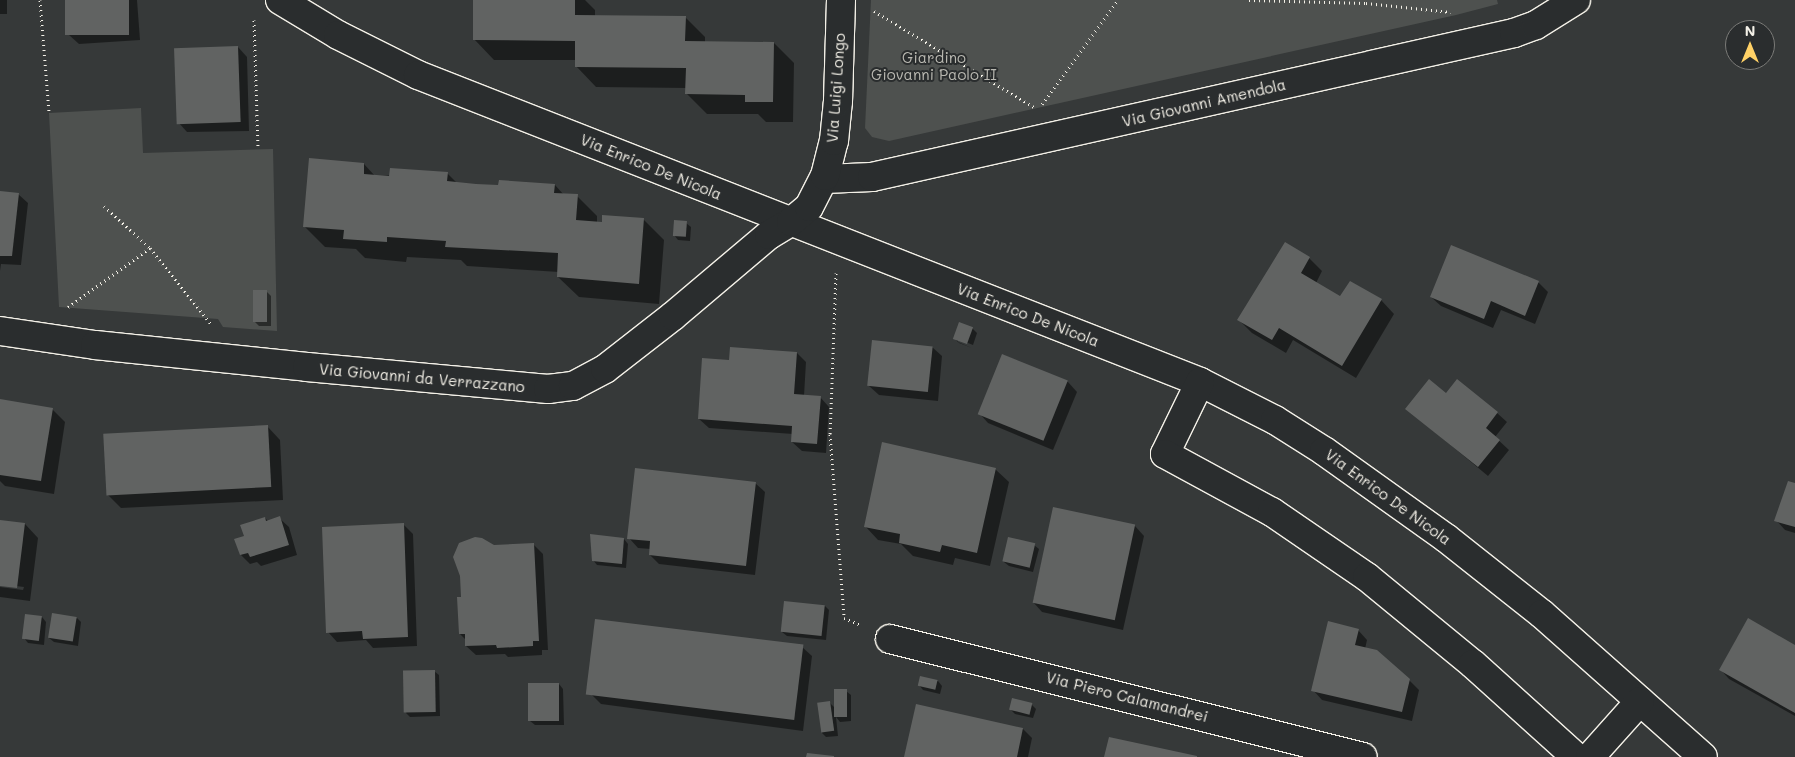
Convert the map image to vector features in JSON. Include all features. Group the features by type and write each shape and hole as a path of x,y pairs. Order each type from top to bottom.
{"street":[{"name":"Via Enrico De Nicola","path":"280,0 338,35 418,75 1200,382 1274,420 1324,451 1446,538 1542,614 1703,757"},
{"name":"Via Luigi Longo","path":"791,222 809,207 824,179 829,164 837,123 841,0"},
{"name":"Via Giovanni Amendola","path":"824,179 872,177 1514,33 1536,25 1576,0"},
{"name":"Via Giovanni da Verrazzano","path":"0,331 95,344 307,367 561,388 573,386 605,369 673,316 769,235 791,222"},
{"path":"1200,382 1165,454 1272,512 1367,577 1473,664 1576,757"},
{"name":"Via Piero Calamandrei","path":"890,639 1278,746 1363,757"},
{"path":"1590,757 1640,701"}],"path":[{"path":"40,0 49,113"},
{"path":"870,9 1038,110 1118,0"},
{"path":"1249,0 1366,3 1460,14"},
{"path":"254,10 258,149"},
{"path":"104,206 150,248 212,324"},
{"path":"838,240 830,434 844,618 890,639"},
{"path":"63,310 150,248"}],"green space":[{"name":"Giardino Giovanni Paolo II","path":"871,0 1497,0 1498,4 1456,15 889,141 872,137 865,128"},
{"path":"141,108 143,153 273,149 277,331 223,327 218,319 59,307 49,113"}],"building":[{"path":"65,0 129,0 129,35 65,35"},
{"path":"473,0 575,0 575,15 686,16 685,41 774,42 773,102 745,102 745,95 685,94 686,68 575,67 575,41 473,40"},
{"path":"238,46 241,122 177,124 174,48"},
{"path":"309,158 364,163 364,174 389,176 390,168 448,172 447,181 476,184 498,185 499,180 555,184 554,193 578,194 576,220 602,222 602,215 644,218 639,284 557,277 558,253 445,247 446,241 387,237 387,242 343,239 344,230 303,227"},
{"path":"0,191 19,193 12,256 0,256"},
{"path":"674,220 687,221 686,237 673,236"},
{"path":"1285,242 1310,257 1301,273 1340,296 1350,281 1382,299 1342,366 1279,328 1272,340 1237,320"},
{"path":"1451,245 1539,281 1525,316 1491,301 1484,319 1430,297"},
{"path":"253,290 267,290 267,322 253,322"},
{"path":"959,322 973,327 967,344 953,339"},
{"path":"872,340 933,346 928,392 867,386"},
{"path":"730,347 797,352 794,394 821,396 817,444 791,442 792,426 698,419 702,358 729,360"},
{"path":"1002,354 1068,381 1043,441 978,414"},
{"path":"1429,379 1446,393 1457,379 1498,412 1486,428 1500,440 1478,467 1405,409"},
{"path":"0,399 53,408 41,481 0,475"},
{"path":"268,425 271,487 106,496 103,434"},
{"path":"882,442 996,468 977,553 942,545 940,552 899,543 900,534 864,527"},
{"path":"635,468 756,482 746,566 649,555 650,541 627,539"},
{"path":"1788,481 1795,483 1795,527 1774,521"},
{"path":"1053,507 1135,524 1115,620 1033,603"},
{"path":"280,516 289,545 250,557 248,553 240,555 234,539 244,536 240,525 265,517 266,521"},
{"path":"0,520 25,523 17,588 0,586"},
{"path":"404,523 408,637 363,639 362,631 326,633 322,527"},
{"path":"590,534 624,538 622,564 592,561"},
{"path":"475,537 482,538 494,545 534,543 539,641 533,641 533,646 497,648 496,645 465,646 465,634 459,634 457,597 461,597 460,576 453,557 459,543"},
{"path":"1008,537 1035,543 1030,568 1002,561"},
{"path":"784,601 825,605 822,636 781,632"},
{"path":"52,613 77,617 73,642 48,638"},
{"path":"25,614 42,616 39,641 22,639"},
{"path":"1748,618 1795,645 1795,713 1719,670"},
{"path":"595,619 803,645 794,720 586,694"},
{"path":"1328,621 1359,629 1355,645 1377,650 1410,679 1402,712 1311,691"},
{"path":"435,670 436,712 404,713 403,671"},
{"path":"920,676 938,680 935,690 918,686"},
{"path":"528,683 559,683 559,721 528,721"},
{"path":"834,689 847,689 847,717 834,717"},
{"path":"1012,698 1032,703 1029,715 1009,710"},
{"path":"830,701 834,731 821,733 817,703"},
{"path":"916,704 1023,728 1017,757 904,757"},
{"path":"1109,737 1197,756 1197,757 1104,757"},
{"path":"807,753 834,756 834,757 806,757"}]}
